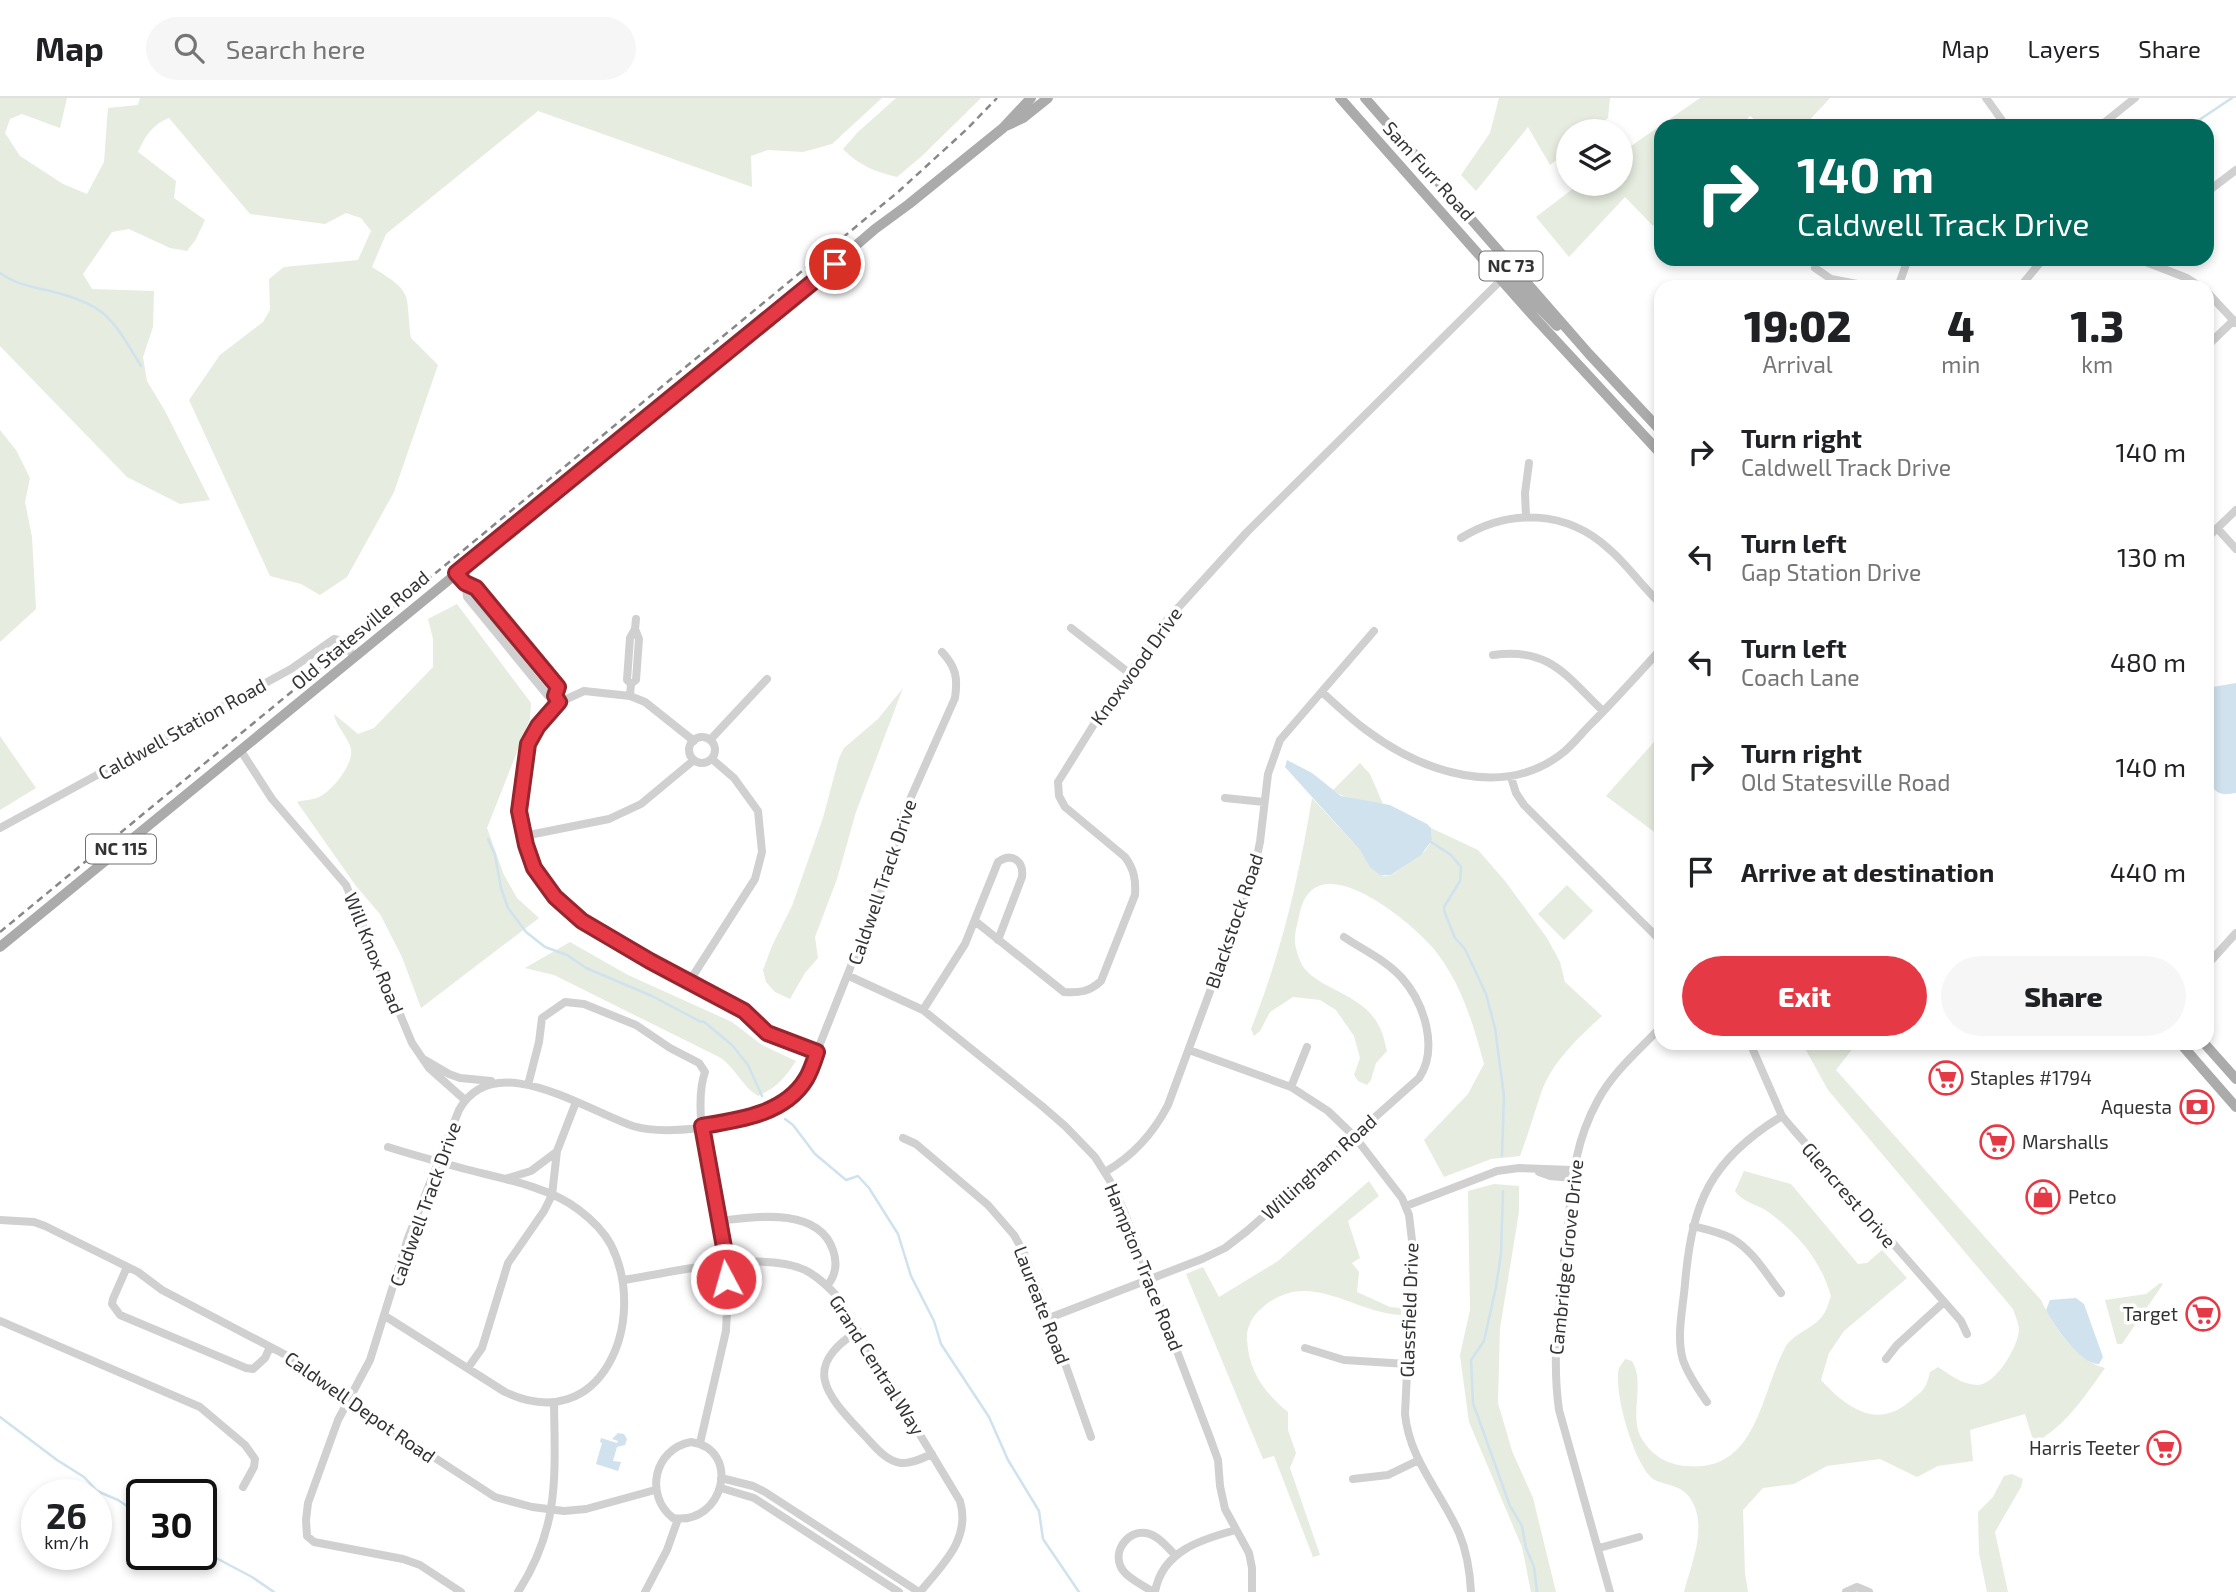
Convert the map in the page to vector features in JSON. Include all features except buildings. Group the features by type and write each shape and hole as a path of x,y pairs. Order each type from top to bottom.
{"main road":[{"name":"Old Statesville Road","path":"0,947 875,229 1003,128 1031,98"},
{"name":"Old Statesville Road","path":"1003,128 1023,118 1048,98"},
{"name":"Sam Furr Road","path":"1340,98 1584,373 1654,447"},
{"name":"Sam Furr Road","path":"1368,99 1589,354 1654,424"},
{"path":"1502,279 1506,278 1514,283 1542,313 1589,354"},
{"path":"2186,1050 2236,1107"},
{"path":"2210,1050 2236,1079"}],"street":[{"path":"1986,98 2001,119"},
{"path":"2108,119 2132,99"},
{"path":"2214,187 2236,170"},
{"path":"2026,280 2037,266"},
{"path":"2159,266 2190,280"},
{"path":"1815,268 1836,280"},
{"name":"Knoxwood Drive","path":"975,921 1064,992 1091,990 1101,981 1135,895 1136,880 1125,857 1065,807 1059,796 1058,782 1096,720 1167,620 1217,564 1502,279"},
{"path":"2214,299 2235,321 2214,340"},
{"path":"1526,516 1525,493 1529,463"},
{"path":"2214,531 2236,510"},
{"path":"1461,538 1485,525 1526,516 1562,521 1592,534 1615,554 1654,596"},
{"path":"2217,528 2236,549"},
{"path":"456,573 465,583 476,588 558,687 557,699 528,744 519,811 534,868 555,897 582,921 744,1011 767,1033 817,1052"},
{"path":"465,583 467,597 548,696 557,699 584,691 630,696 645,702 694,741"},
{"path":"630,696 631,684 636,680 639,639 635,629 636,619"},
{"path":"1072,628 1129,673"},
{"name":"Blackstock Road","path":"1105,1172 1136,1150 1159,1122 1189,1050 1253,875 1261,842 1270,764 1280,740 1374,631"},
{"path":"508,646 517,638"},
{"name":"Caldwell Station Road","path":"0,828 291,669 334,639 339,640 355,657"},
{"name":"Caldwell Track Drive","path":"461,1592 420,1564 314,1542 307,1535 306,1520 308,1503 347,1401 365,1373 408,1238 464,1100 482,1086 494,1082 528,1085 632,1125 669,1131 742,1119 766,1112 790,1097 806,1079 849,976 890,868 904,813 955,698 958,680 952,663 942,652"},
{"path":"1493,655 1523,653 1547,661 1603,711"},
{"path":"1322,692 1368,732 1418,759 1455,774 1478,779 1511,777 1545,764 1564,751 1654,656"},
{"path":"710,740 767,679"},
{"path":"702,738 710,740 715,751 712,759 701,763 694,760 690,748 694,741 702,738"},
{"name":"Will Knox Road","path":"241,751 272,799 346,885 404,1027 429,1068 464,1100"},
{"path":"689,982 755,879 762,852 758,811 734,778 712,759"},
{"path":"524,836 609,819 641,804 694,760"},
{"path":"1511,777 1516,793 1524,805 1654,934"},
{"path":"1225,798 1264,802"},
{"path":"923,1010 965,944 998,862 1005,857 1019,861 1023,867 1023,877 998,940"},
{"path":"2214,958 2235,936"},
{"name":"Willingham Road","path":"1049,1318 1225,1248 1419,1079 1428,1061 1429,1050 1417,1001 1401,978 1379,959 1343,937"},
{"name":"Hampton Trace Road","path":"849,976 923,1010 1065,1126 1095,1157 1105,1172 1123,1209 1218,1460 1225,1508 1249,1553 1252,1592"},
{"path":"528,1085 542,1018 565,1002 584,1004 636,1025 670,1048 699,1063 705,1072 700,1095 702,1126 727,1264 726,1331 700,1444"},
{"name":"Cambridge Grove Drive","path":"1610,1592 1564,1430 1555,1383 1555,1338 1573,1174 1580,1138 1602,1092 1654,1035"},
{"path":"1291,1087 1307,1047"},
{"name":"Glassfield Drive","path":"1189,1050 1291,1087 1328,1111 1355,1137 1406,1206 1413,1234 1406,1428 1419,1460 1458,1532 1468,1563 1471,1592"},
{"name":"Glencrest Drive","path":"1753,1050 1782,1116 1961,1321 1967,1334"},
{"name":"Will Knox Road","path":"424,1059 460,1078 494,1082"},
{"path":"468,1368 482,1348 508,1263 552,1195 557,1151 576,1102"},
{"path":"1707,1402 1686,1367 1681,1345 1688,1243 1707,1189 1727,1160 1746,1140 1782,1116"},
{"name":"Laureate Road","path":"903,1138 916,1144 1000,1217 1014,1235 1049,1318 1091,1437"},
{"path":"385,1316 520,1399 554,1402 588,1389 609,1364 621,1335 622,1280 610,1244 597,1226 578,1209 552,1195 504,1179 388,1147"},
{"path":"504,1179 531,1171 557,1151"},
{"path":"1406,1206 1482,1175 1506,1169 1530,1169 1550,1176 1573,1174"},
{"path":"718,1221 766,1216 814,1226 827,1238 834,1254 834,1274 827,1286"},
{"name":"Caldwell Depot Road","path":"0,1220 34,1222 45,1226 127,1267 162,1290 299,1362 329,1389 495,1497 513,1503 564,1511 586,1509 655,1490"},
{"path":"1693,1226 1726,1236 1741,1244 1781,1293"},
{"name":"Grand Central Way","path":"622,1280 750,1260 791,1265 805,1270 827,1286 841,1302 960,1501 964,1523 951,1553 920,1592"},
{"path":"127,1267 112,1304 120,1315 246,1368 253,1369 259,1364 270,1347"},
{"path":"1886,1359 1897,1345 1944,1302"},
{"path":"0,1321 200,1407 245,1445 255,1460 243,1487"},
{"path":"858,1331 840,1344 827,1362 825,1381 830,1397 891,1460 912,1462 932,1454"},
{"path":"1305,1348 1344,1360 1407,1364"},
{"path":"518,1592 536,1563 552,1509 554,1402"},
{"path":"684,1444 700,1444 717,1458 721,1478 721,1488 703,1513 694,1518 678,1519 666,1513 660,1506 655,1490 657,1472 670,1452 684,1444"},
{"path":"1353,1479 1388,1475 1419,1460"},
{"path":"721,1478 765,1492 920,1592"},
{"path":"721,1488 754,1499 899,1592"},
{"path":"645,1592 667,1550 678,1519"},
{"path":"1176,1556 1157,1538 1145,1533 1132,1535 1122,1544 1118,1554 1120,1566 1127,1575 1154,1592 1166,1566 1176,1556 1197,1542 1236,1530"},
{"path":"1599,1548 1639,1536"},
{"path":"1846,1592 1857,1587 1869,1592"}],"shaded area":[{"path":"0,98 67,98 60,128 22,114 10,119 5,133 20,156 63,184 87,194 104,162 108,108 138,105 140,98 882,98 832,144 803,152 768,150 751,156 752,187 538,111 386,234 372,267 402,289 407,302 411,338 438,365 394,492 347,577 320,595 301,584 270,576 189,400 220,355 263,322 270,310 269,279 284,267 358,260 371,231 361,218 346,213 325,224 250,214 169,118 154,127 147,136 138,152 176,181 174,198 205,220 187,251 170,248 129,229 112,232 83,274 92,289 154,291 153,327 143,357 147,381 210,500 180,504 127,477 0,346"},
{"path":"896,98 981,98 897,177 868,167 843,149"},
{"path":"1499,98 1610,98 1607,119 1556,119 1556,160 1550,165 1528,127 1476,191 1461,175 1490,133"},
{"path":"1700,98 1830,98 1810,119 1754,119 1750,116 1747,119 1670,119"},
{"path":"1654,130 1653,226 1625,197 1569,257 1536,217 1563,196 1633,196 1633,145"},
{"path":"0,430 16,450 30,478 25,502 32,537 36,609 0,642"},
{"path":"457,604 531,703 530,719 487,828 504,875 517,898 539,918 421,1008 402,957 380,914 356,886 297,802 324,794 336,783 349,762 351,749 334,714 358,734 374,728 433,667 433,639 428,619"},
{"path":"903,688 856,812 837,879 815,937 818,958 805,973 790,999 775,992 766,982 763,970 792,906 823,818 839,758 844,748 878,719"},
{"path":"0,736 36,788 0,810"},
{"path":"1654,742 1654,832 1606,796"},
{"path":"1360,763 1370,774 1383,804 1356,800 1333,790"},
{"path":"1312,798 1360,850 1371,867 1384,876 1392,875 1425,851 1432,840 1431,828 1478,850 1505,881 1547,938 1560,962 1565,982 1602,1016 1575,1042 1552,1071 1541,1093 1520,1156 1491,1159 1444,1177 1424,1140 1468,1094 1484,1064 1480,1049 1459,989 1443,961 1404,921 1364,894 1343,886 1324,885 1309,893 1300,912 1295,939 1298,956 1304,968 1321,982 1363,1007 1379,1026 1387,1051 1376,1063 1371,1080 1367,1085 1358,1081 1354,1075 1360,1058 1354,1036 1336,1010 1320,1000 1293,997 1270,1012 1260,1031 1254,1036 1251,1029 1288,915"},
{"path":"1567,885 1593,911 1564,940 1538,914"},
{"path":"570,942 628,975 732,1022 762,1045 796,1061 780,1082 758,1096 721,1058 554,975 525,968"},
{"path":"1806,1050 1852,1050 1836,1070 2041,1300 2052,1321 2075,1350 2094,1364 2105,1368 2065,1420 2034,1443 2025,1414 1970,1430 1973,1461 1938,1466 1917,1477 1880,1459 1827,1466 1794,1484 1763,1488 1743,1510 1748,1592 1684,1592 1697,1545 1698,1520 1695,1509 1686,1493 1653,1479 1639,1459 1622,1410 1619,1368 1625,1359 1632,1361 1636,1370 1636,1420 1642,1439 1650,1450 1673,1464 1710,1465 1728,1457 1742,1444 1762,1406 1786,1346 1819,1320 1826,1311 1831,1296 1821,1270 1798,1238 1767,1211 1745,1200 1735,1191 1744,1171 1791,1184 1858,1264 1867,1263 1882,1250 1907,1278 1844,1331 1829,1353 1821,1380 1851,1406 1873,1414 1897,1410 1921,1392 1930,1372 1938,1367 1967,1383 1985,1383 2005,1364 2018,1337 2019,1328 2013,1309 1828,1090"},
{"path":"1369,1181 1379,1196 1348,1221 1360,1258 1352,1263 1359,1272 1357,1292 1390,1307 1401,1308 1401,1315 1330,1295 1297,1291 1280,1296 1263,1307 1253,1318 1248,1330 1248,1351 1255,1372 1265,1389 1288,1412 1288,1430 1296,1453 1290,1468 1320,1555 1313,1557 1274,1456 1263,1459 1186,1274 1203,1267 1219,1297 1278,1261"},
{"path":"1494,1184 1519,1186 1519,1212 1500,1328 1498,1403 1512,1451 1533,1498 1556,1592 1531,1592 1522,1547 1469,1422 1460,1355 1470,1310 1468,1191"},
{"path":"2160,1283 2163,1284 2122,1344 2117,1344 2105,1300 2146,1294"},
{"path":"2012,1474 2023,1479 2021,1487 1995,1532 2008,1592 1987,1592 1979,1553 1978,1512 1993,1497 2004,1476"}],"water":[{"path":"2236,683 2236,793 2222,794 2214,788 2214,687"},
{"path":"1287,760 1312,773 1341,796 1390,805 1427,824 1431,828 1432,840 1421,855 1391,875 1380,875 1370,867 1360,850 1285,767"},
{"path":"2076,1298 2084,1304 2103,1357 2099,1364 2092,1363 2076,1352 2046,1310 2050,1300"},
{"path":"618,1433 624,1434 627,1439 625,1445 617,1447 613,1461 621,1462 618,1471 596,1464 601,1438 617,1443 618,1441 612,1439"}],"waterway":[{"path":"2200,119 2232,98"},
{"path":"0,273 18,282 69,296 97,308 115,325 141,366"},
{"path":"488,839 495,855 508,908 526,932 545,947 567,955 586,968 703,1021 732,1045 748,1065 762,1096"},
{"path":"1428,840 1451,855 1461,867 1460,881 1444,907 1455,938 1465,949 1486,994 1495,1028 1504,1096 1502,1156"},
{"path":"785,1119 793,1125 815,1154 846,1180 858,1176 869,1188 898,1234 911,1276 934,1321 941,1344 989,1417 1008,1460 1039,1511 1043,1539 1079,1592"},
{"path":"1503,1191 1501,1254 1496,1287 1484,1341 1471,1360 1473,1403 1510,1506 1522,1526 1526,1548 1534,1567 1537,1592"},
{"path":"0,1417 84,1477 97,1491 126,1505"},
{"path":"217,1558 274,1592"}],"railway":[{"path":"0,932 898,192 997,98"}],"place":[{"name":"Staples #1794","path":"1946,1078"},
{"name":"Aquesta","path":"2197,1107"},
{"name":"Marshalls","path":"1997,1142"},
{"name":"Petco","path":"2043,1197"},
{"name":"Target","path":"2203,1314"},
{"name":"Harris Teeter","path":"2164,1448"}],"route":[{"path":"726,1279 727,1264 702,1126 766,1112 790,1097 806,1079 817,1052 767,1033 744,1011 582,921 555,897 534,868 519,811 528,744 538,726 559,702 555,696 558,687 476,588 465,583 456,573 835,264"}]}
